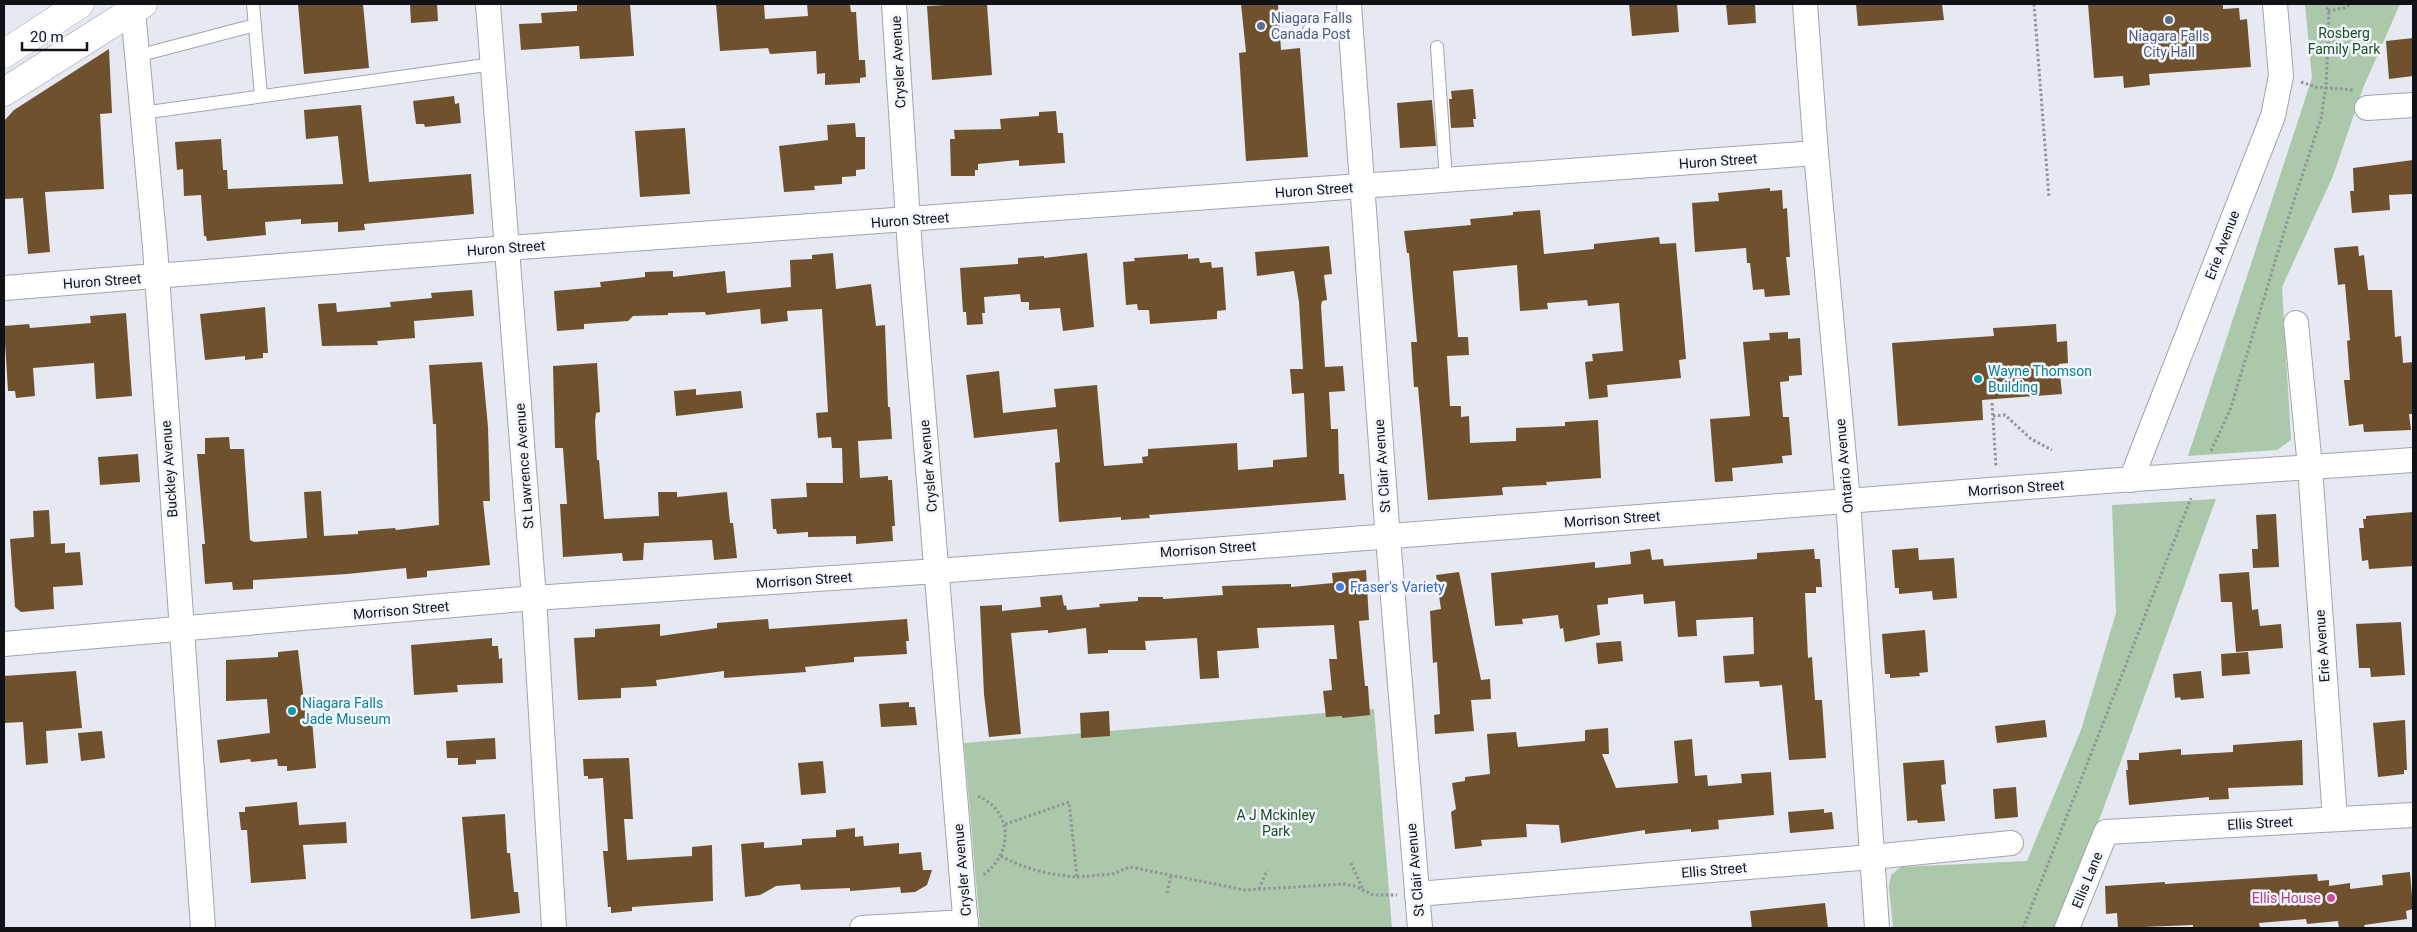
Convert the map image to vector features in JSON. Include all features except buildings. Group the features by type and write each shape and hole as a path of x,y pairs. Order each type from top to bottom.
{"street":[{"path":"4,54 80,4"},
{"name":"St Lawrence Avenue","path":"488,4 534,598 554,928"},
{"name":"Crysler Avenue","path":"894,4 908,220 966,925"},
{"name":"Ontario Avenue","path":"1806,4 1816,153 1848,501 1877,928"},
{"name":"Erie Avenue","path":"2131,480 2273,116 2281,76 2275,4"},
{"path":"4,92 138,7"},
{"name":"Buckley Avenue","path":"138,7 137,56 156,277 202,928"},
{"name":"St Clair Avenue","path":"1350,15 1388,535 1420,928"},
{"path":"2367,108 2413,105"},
{"name":"Huron Street","path":"4,288 507,248 1746,160 1816,153"},
{"name":"Erie Avenue","path":"2296,323 2310,467 2334,819"},
{"name":"Morrison Street","path":"4,644 534,598 937,570 2413,460"},
{"name":"Ellis Street","path":"2106,832 2413,815"},
{"name":"Ellis Lane","path":"2067,928 2106,832"},
{"name":"Ellis Street","path":"1417,894 1872,857 2011,843"},
{"path":"862,928 966,925"}],"lane":[{"path":"253,4 261,96"},
{"path":"1309,30 1350,15"},
{"path":"137,56 255,25"},
{"path":"1437,47 1446,180"},
{"path":"142,113 493,64"}],"path":[{"path":"2034,4 2049,198"},
{"path":"2023,928 2200,475 2230,410 2321,118 2326,87 2328,11 2326,4"},
{"path":"2328,11 2345,8 2350,4"},
{"path":"2281,76 2316,87 2356,90 2367,108"},
{"path":"1992,403 1997,490"},
{"path":"1992,416 2005,415 2031,439 2052,450"},
{"path":"955,794 971,794 989,802 996,810 1003,825 1005,841 1000,856 992,869 980,877 962,881"},
{"path":"1003,825 1069,802 1077,877"},
{"path":"1000,856 1016,865 1057,875 1077,877 1112,874 1130,867 1245,890 1344,884 1372,895 1417,894"},
{"path":"1351,863 1364,891"},
{"path":"1258,889 1267,870"},
{"path":"1167,893 1171,875"}],"green space":[{"name":"Rosberg Family Park","path":"2305,4 2400,4 2363,88 2333,176 2282,287 2291,440 2277,450 2188,456 2312,78"},
{"path":"2216,499 2118,768 2057,928 1893,928 1889,887 1891,875 1901,867 2027,861 2081,730 2116,613 2112,505"},
{"name":"A J Mckinley Park","path":"1374,709 1392,928 980,928 964,743"}],"place":[{"name":"Niagara Falls City Hall","path":"2169,20"},
{"name":"Niagara Falls Canada Post","path":"1261,26"},
{"name":"Wayne Thomson Building","path":"1978,379"},
{"name":"Fraser's Variety","path":"1340,587"},
{"name":"Niagara Falls Jade Museum","path":"292,711"},
{"name":"Ellis House","path":"2331,898"}]}
